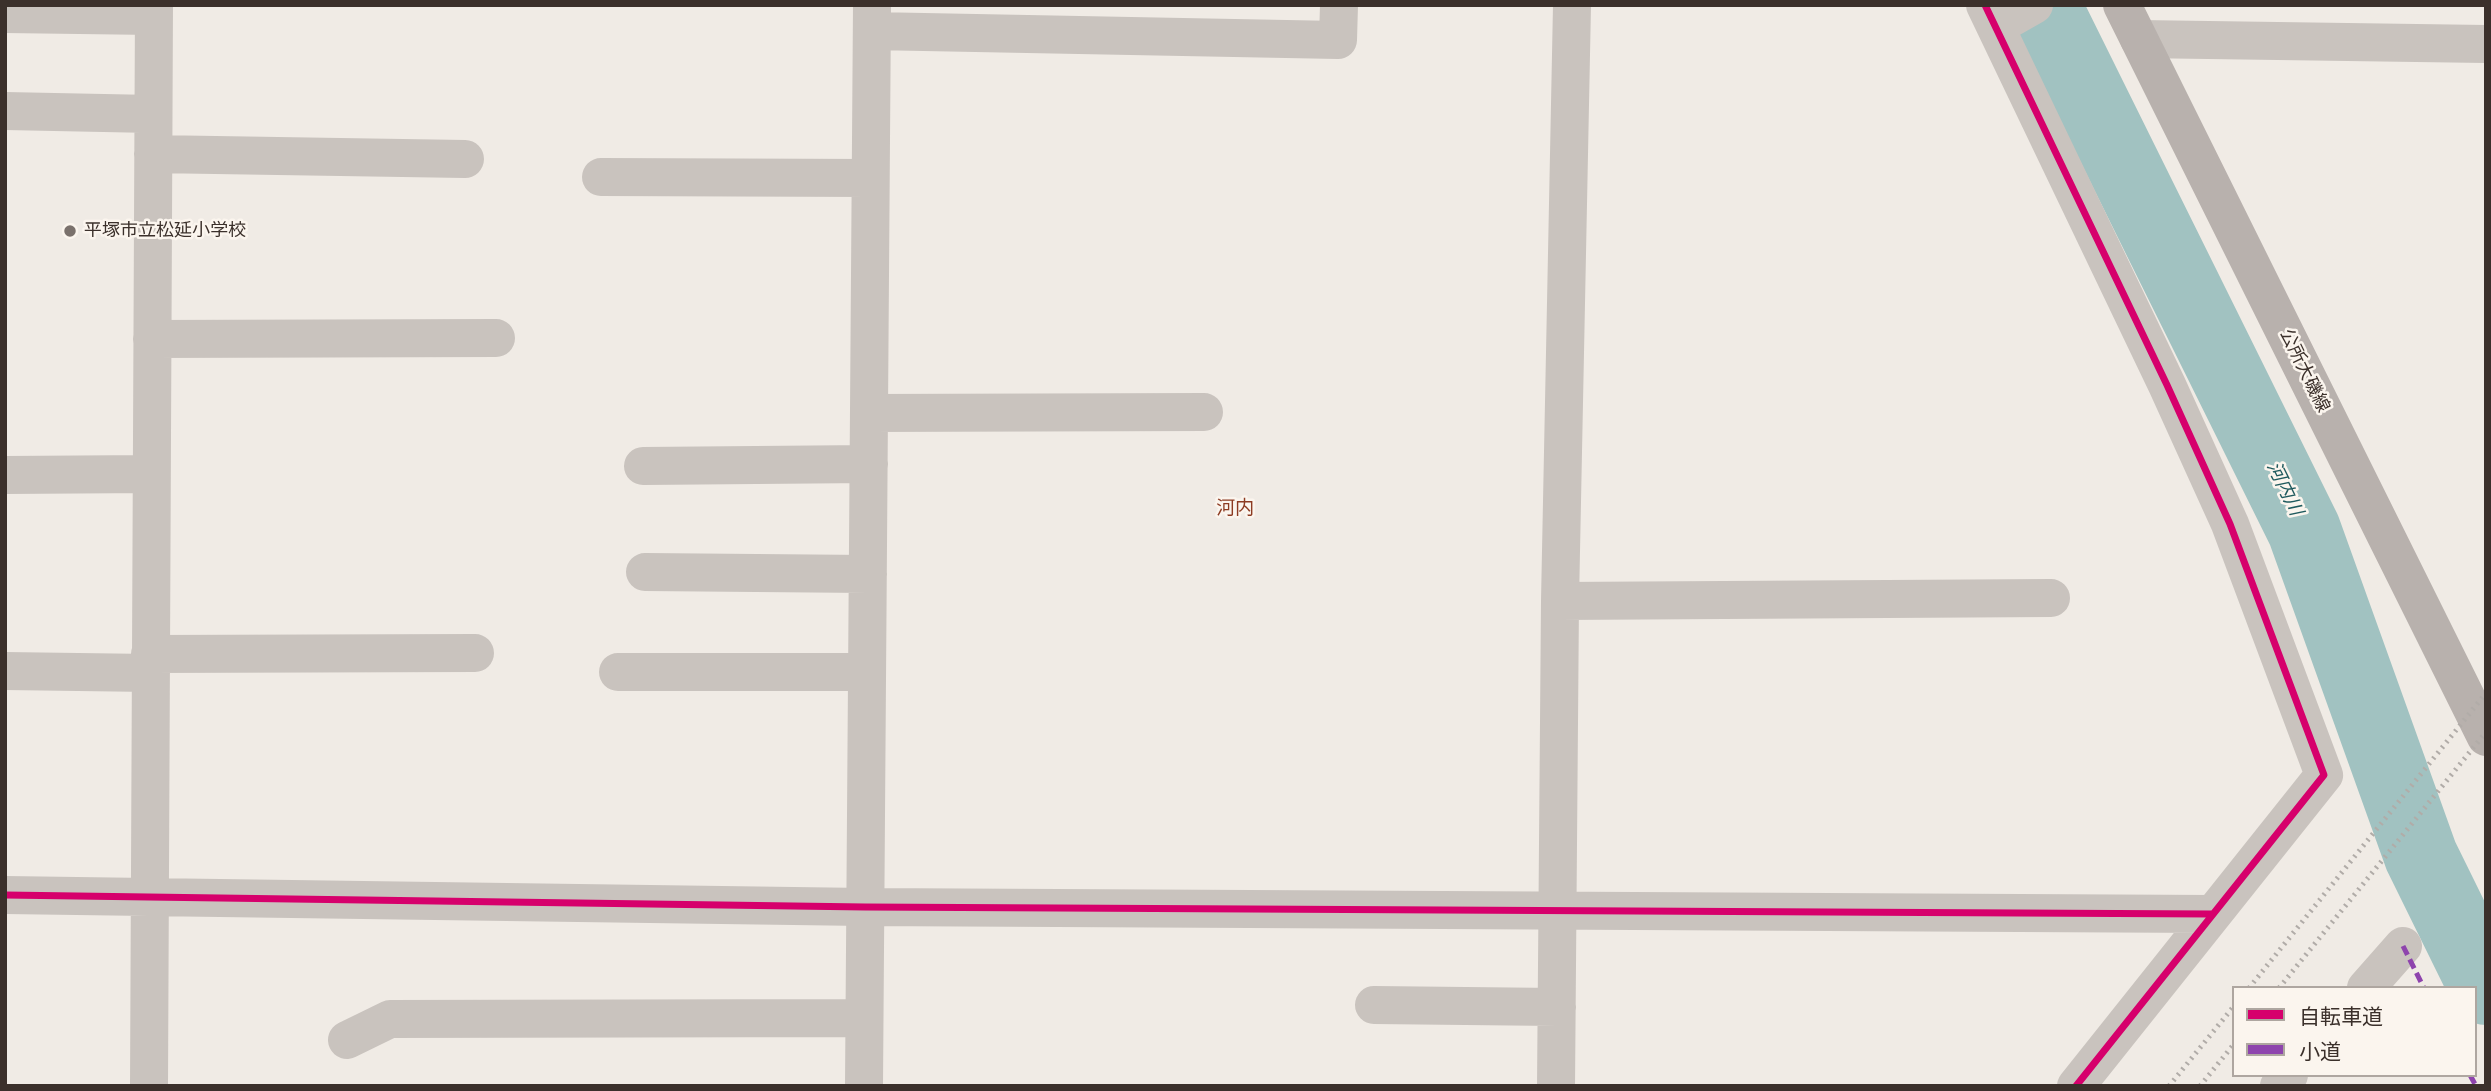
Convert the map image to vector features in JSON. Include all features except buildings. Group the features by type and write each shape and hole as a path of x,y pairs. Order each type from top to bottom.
{"main road":[{"name":"公所大磯線","path":"2122,5 2486,737"}],"street":[{"path":"864,1086 872,18 1338,40 1339,5"},
{"path":"1556,1086 1560,601 1572,5"},
{"path":"2034,5 1991,16 2230,524 2324,775 2076,1086"},
{"path":"5,14 154,10 149,1086"},
{"path":"2139,39 2486,44"},
{"path":"5,111 153,114"},
{"path":"153,154 465,159"},
{"path":"601,177 870,178"},
{"path":"152,339 496,338"},
{"path":"869,413 1204,412"},
{"path":"643,466 869,464"},
{"path":"5,475 151,474"},
{"path":"645,572 868,574"},
{"path":"1560,601 2050,598"},
{"path":"5,671 151,663 475,653"},
{"path":"618,672 867,672"},
{"path":"5,895 865,907 2213,915"},
{"path":"2368,986 2403,946"},
{"path":"1374,1005 1557,1007"},
{"path":"347,1040 390,1019 864,1018"}],"waterway":[{"name":"河内川","path":"2044,5 2304,530 2421,856 2486,988"}],"railway":[{"path":"2251,986 2486,693"},
{"path":"2281,986 2486,732"},
{"path":"2169,1086 2232,1008"},
{"path":"2200,1086 2232,1046"}],"marked path":[{"path":"2403,946 2423,986"},
{"path":"2471,1077 2476,1086"}],"cycle path":[{"path":"1985,5 2167,385 2230,524 2324,775 2076,1086"},
{"path":"5,895 865,907 2212,914"}],"place":[{"name":"平塚市立松延小学校","path":"70,231"}],"district":[{"name":"河内","path":"1235,509"}]}
